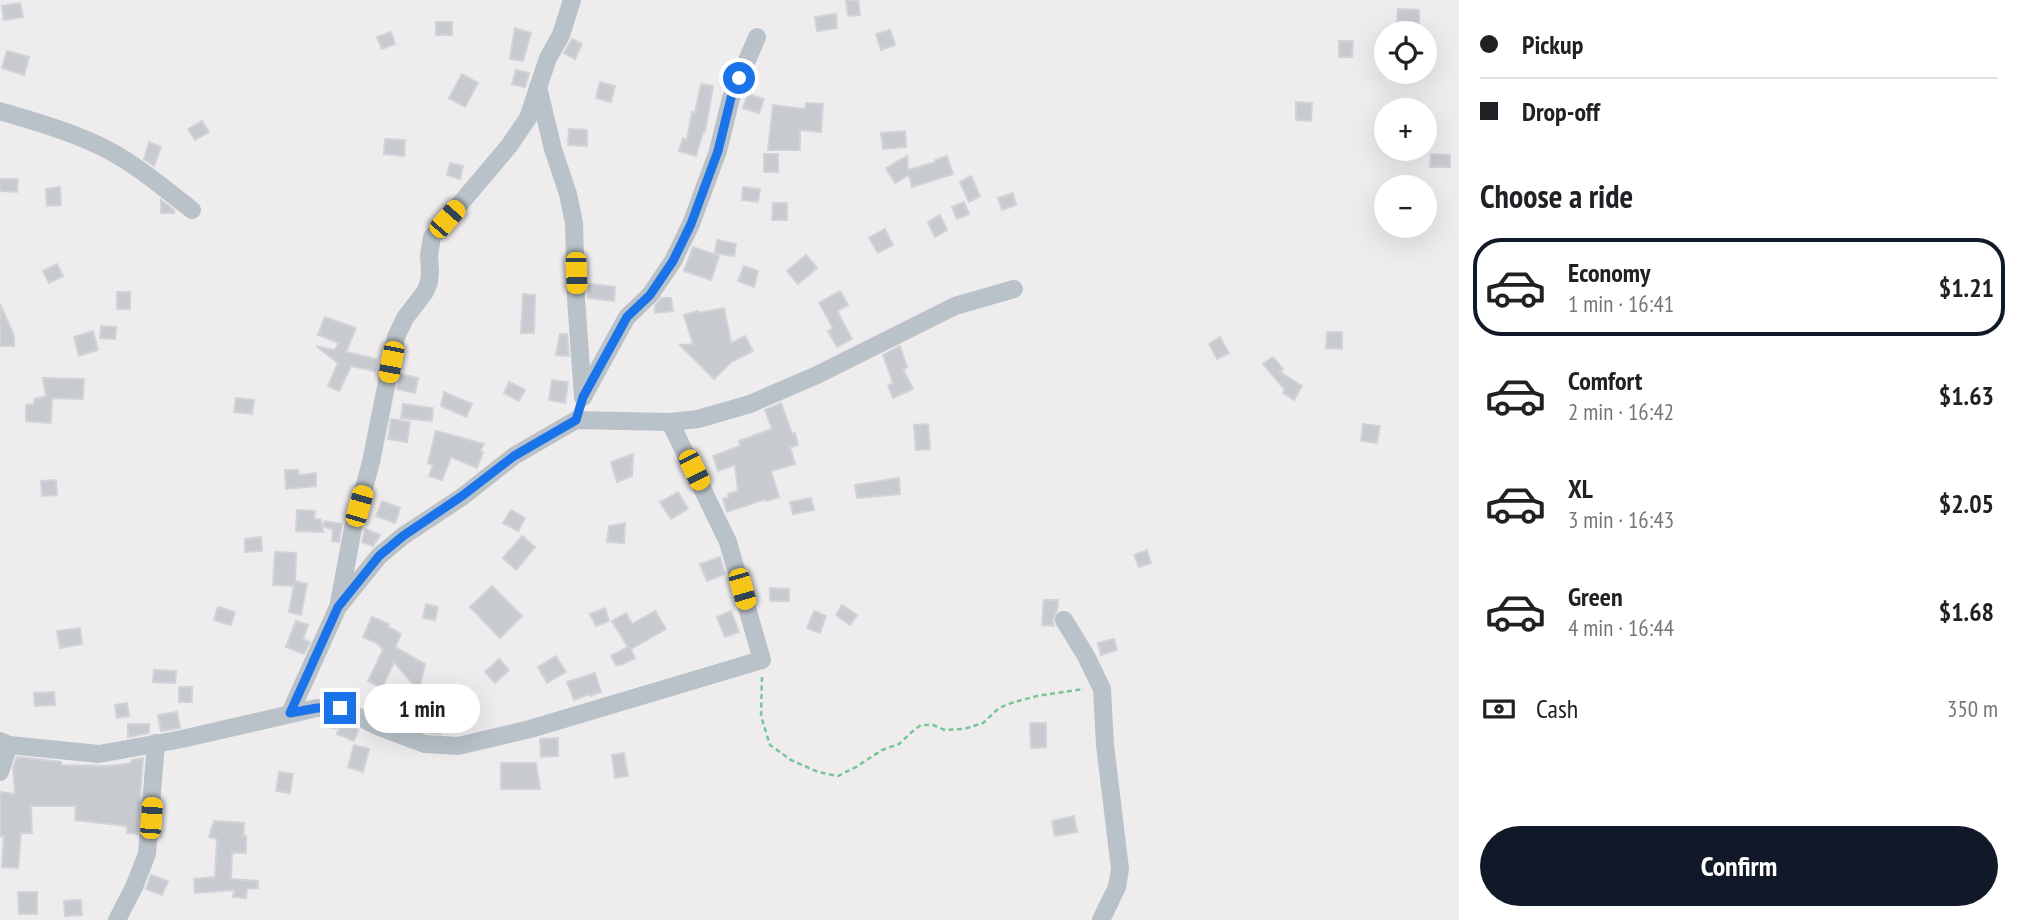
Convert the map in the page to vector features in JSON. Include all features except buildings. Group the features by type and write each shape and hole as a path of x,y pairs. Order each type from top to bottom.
{"street":[{"path":"290,713 338,607 353,528 372,462 396,337 429,282 432,237 509,146 528,118 548,58 561,35 572,0"},
{"path":"576,420 583,397 627,317 650,295 673,261 691,224 718,151 731,98 757,37"},
{"path":"538,88 575,223 576,298 583,397"},
{"path":"0,111 58,128 108,150 153,179 192,210"},
{"path":"338,607 379,556 403,536 514,456 576,420 670,422 698,419 750,404 817,376 955,306 1014,289"},
{"path":"0,772 5,743 99,754 317,708 340,708 377,726 425,744 458,746 530,729 762,660 728,542 670,422"},
{"path":"1064,620 1102,689 1105,745 1121,869 1117,887 1101,920"},
{"path":"117,920 134,887 146,854 156,743"}],"path":[{"path":"762,660 761,716 770,745 791,760 818,772 838,776 882,750 900,744 921,725 945,730 964,729 983,723 999,708 1014,702 1080,689 1102,689"}],"route":[{"path":"340,708 317,708 290,713 338,607 379,556 403,536 514,456 576,420 583,397 627,317 650,295 673,261 691,224 718,151 731,98 739,78"}]}
